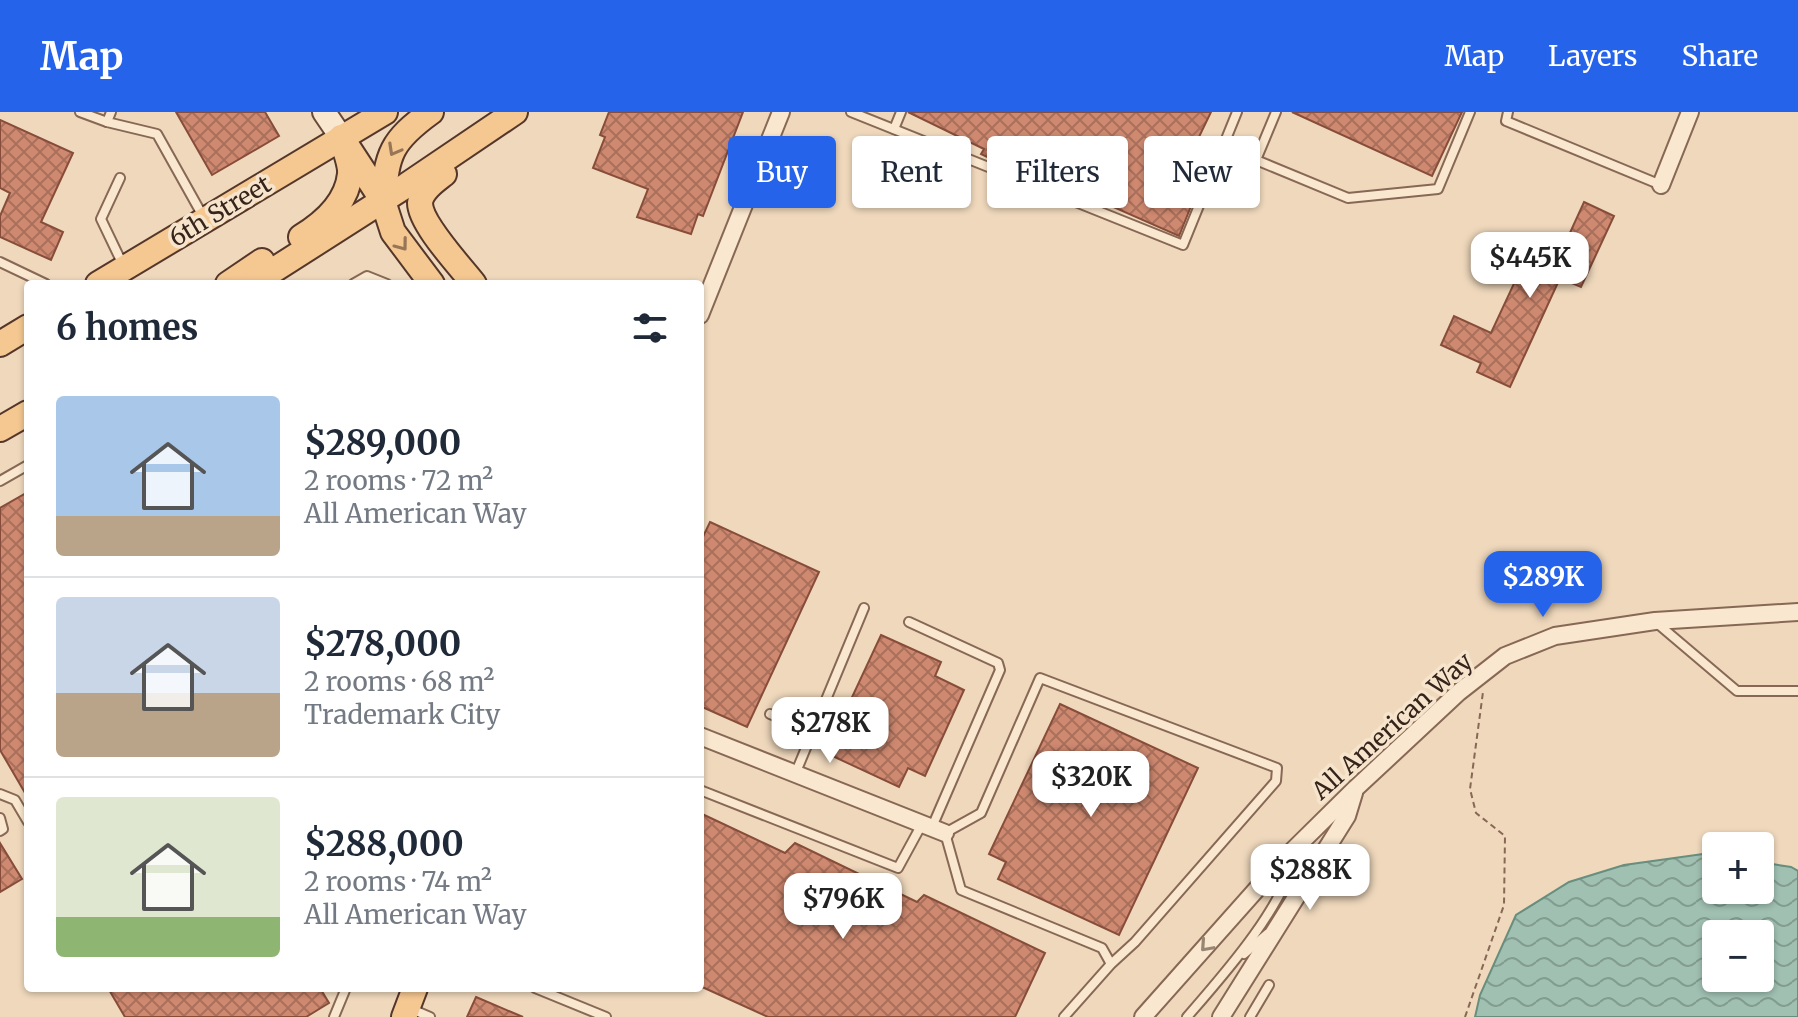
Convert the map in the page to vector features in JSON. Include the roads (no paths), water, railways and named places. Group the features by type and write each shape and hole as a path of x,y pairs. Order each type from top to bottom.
{"main road":[{"path":"324,112 383,201 393,232 429,280"},
{"name":"6th Street","path":"118,276 385,112"},
{"path":"383,201 386,167 393,146 431,112"},
{"path":"258,280 510,116"},
{"path":"471,280 428,225 420,203 423,193 431,184 473,153 510,116"},
{"path":"234,280 316,227 342,201 351,172 341,137"},
{"path":"383,201 410,217 456,280"},
{"path":"0,344 24,329"},
{"path":"0,429 24,415"}],"street":[{"path":"704,305 781,112"},
{"path":"1661,185 1690,112"},
{"name":"All American Way","path":"1143,1017 1299,845 1356,788 1459,692 1505,656 1555,636 1655,621 1798,612"},
{"path":"704,738 933,828"},
{"path":"1221,1017 1347,816 1356,788"}],"lane":[{"path":"80,112 157,134 205,220"},
{"path":"107,122 111,112"},
{"path":"851,112 1183,245 1237,112"},
{"path":"894,129 901,112"},
{"path":"1276,112 1256,160 1348,198 1438,189 1470,112"},
{"path":"1508,112 1506,121 1661,185"},
{"path":"118,276 101,219 120,178"},
{"path":"0,262 38,280"},
{"path":"0,481 24,467"},
{"path":"796,772 864,608"},
{"path":"1655,621 1737,691 1798,691"},
{"path":"704,792 898,868 933,828 1000,670 998,663 909,622"},
{"path":"933,828 981,813 1040,678 1277,768 1276,781 1135,942 1064,1017"},
{"path":"770,714 813,732"},
{"path":"0,794 15,800 24,815"},
{"path":"0,818 3,829 0,831"},
{"path":"933,828 961,890 1102,948 1111,964"},
{"path":"1187,1017 1234,962 1292,871 1299,845"},
{"path":"1234,962 1278,925"},
{"path":"1250,1017 1269,985"},
{"path":"334,1017 344,992"},
{"path":"545,992 606,1017"}],"water":[{"path":"1702,854 1702,904 1774,904 1774,864 1798,871 1798,1017 1475,1017 1480,995 1516,915 1569,882 1624,865"}]}
